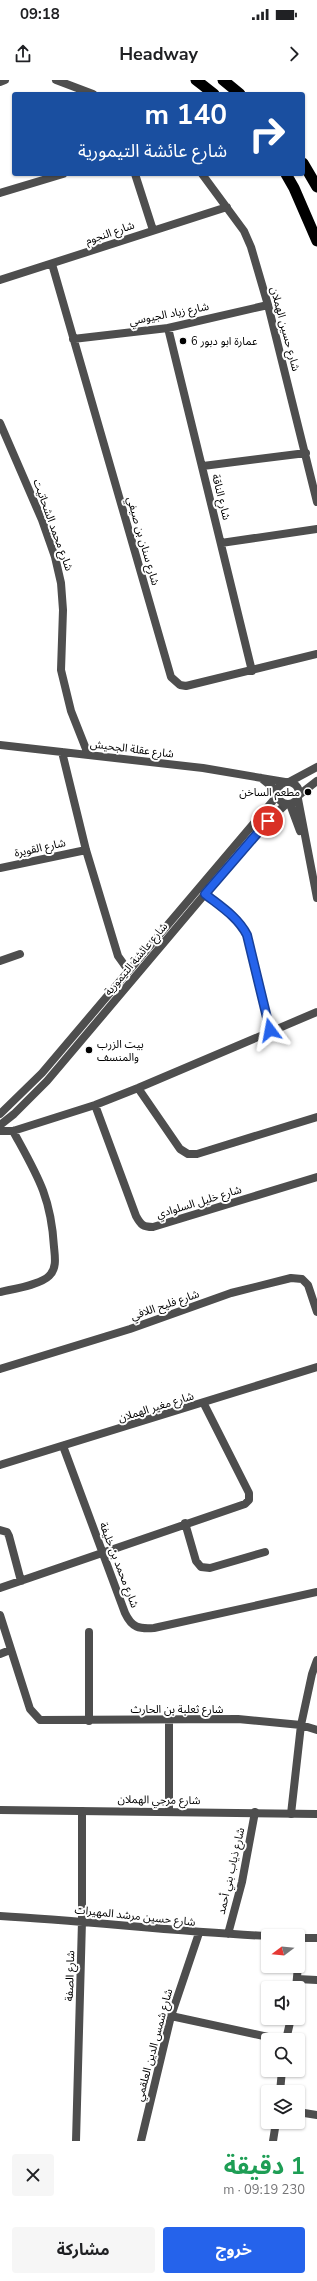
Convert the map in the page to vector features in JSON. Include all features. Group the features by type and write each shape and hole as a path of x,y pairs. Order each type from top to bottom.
{"highway":[{"path":"196,80 211,92"},
{"path":"224,80 238,92"},
{"path":"305,166 317,187"},
{"path":"287,176 298,195 317,241"}],"street":[{"path":"0,82 5,80"},
{"path":"56,80 89,92"},
{"path":"0,193 56,176"},
{"path":"136,176 153,230"},
{"name":"شارع حسين الهملان","path":"204,176 244,231 251,247 268,305 317,502"},
{"name":"شارع النجوم","path":"0,280 227,207"},
{"name":"شارع سنان بن صيفي","path":"52,264 171,677 180,685 186,686 317,654"},
{"name":"شارع زياد الجيوسي","path":"73,339 168,328 268,305"},
{"name":"شارع الناقة","path":"168,328 252,671"},
{"name":"شارع محمد الشحاتيت","path":"0,423 42,520 55,557 61,583 63,610 61,670 71,711 88,754"},
{"path":"203,466 306,453"},
{"path":"221,543 317,529"},
{"name":"شارع عقلة الجحيش","path":"0,745 203,768 287,782"},
{"path":"62,752 86,850 118,956 128,970"},
{"name":"شارع عائشة التيمورية","path":"0,1114 42,1073 287,782 317,767"},
{"name":"شارع عقلة الجحيش","path":"260,778 277,793 282,803 293,801"},
{"name":"شارع عائشة التيمورية","path":"0,1125 14,1114 47,1081 259,830 317,781"},
{"path":"287,782 297,786 293,801 306,844 317,898"},
{"name":"شارع القويرة","path":"0,868 86,850"},
{"path":"205,894 237,919 247,935 270,1030"},
{"path":"0,961 20,954"},
{"path":"0,1131 13,1131 95,1105 138,1088 270,1030 317,1012"},
{"path":"138,1088 180,1149 188,1154 197,1154 317,1117"},
{"name":"شارع خليل السلوادي","path":"95,1105 136,1216 141,1225 147,1227 317,1177"},
{"path":"0,1292 44,1280 52,1273 55,1265 53,1222 43,1186 13,1131"},
{"name":"شارع فليح اللافي","path":"0,1369 148,1323 232,1293 291,1278 302,1279 308,1285 317,1312"},
{"name":"شارع مغير الهملان","path":"0,1465 204,1404 317,1367"},
{"path":"0,1588 185,1523 245,1504 249,1500 249,1493 204,1404"},
{"name":"شارع محمد بن خليفة","path":"63,1446 129,1622 135,1627 142,1629 154,1628 317,1592"},
{"path":"185,1523 196,1561 201,1567 210,1568 265,1552"},
{"path":"0,1530 7,1532 9,1536 21,1581"},
{"path":"0,1615 10,1650 0,1654"},
{"path":"88,1721 89,1632"},
{"name":"شارع ثعلبة بن الحارث","path":"10,1650 30,1709 36,1718 45,1721 238,1720 302,1725 317,1730"},
{"path":"291,1814 302,1725 312,1674 317,1660"},
{"path":"169,1720 169,1811"},
{"name":"شارع مرجي الهملان","path":"0,1810 255,1812 317,1814"},
{"name":"شارع الصفة","path":"76,2141 82,1921 82,1811"},
{"name":"شارع ذياب بني أحمد","path":"228,1934 242,1882 255,1812"},
{"name":"شارع حسين مرشد المهيرات","path":"0,1916 82,1921 199,1933 261,1936"},
{"name":"شارع شمس الدين العلقمي","path":"141,2141 171,2016 199,1933"},
{"path":"305,1938 317,1938"},
{"path":"297,1973 297,1979 317,1980"},
{"path":"171,2016 261,2035"},
{"path":"305,2113 317,2115"},
{"path":"273,2141 275,2129"}],"place":[{"name":"عمارة ابو دبور 6","path":"183,341"},
{"name":"مطعم الساخن","path":"308,792"},
{"name":"بيت الزرب والمنسف","path":"89,1050"}],"route":[{"path":"268,821 205,894 237,919 247,935 270,1030"}]}
